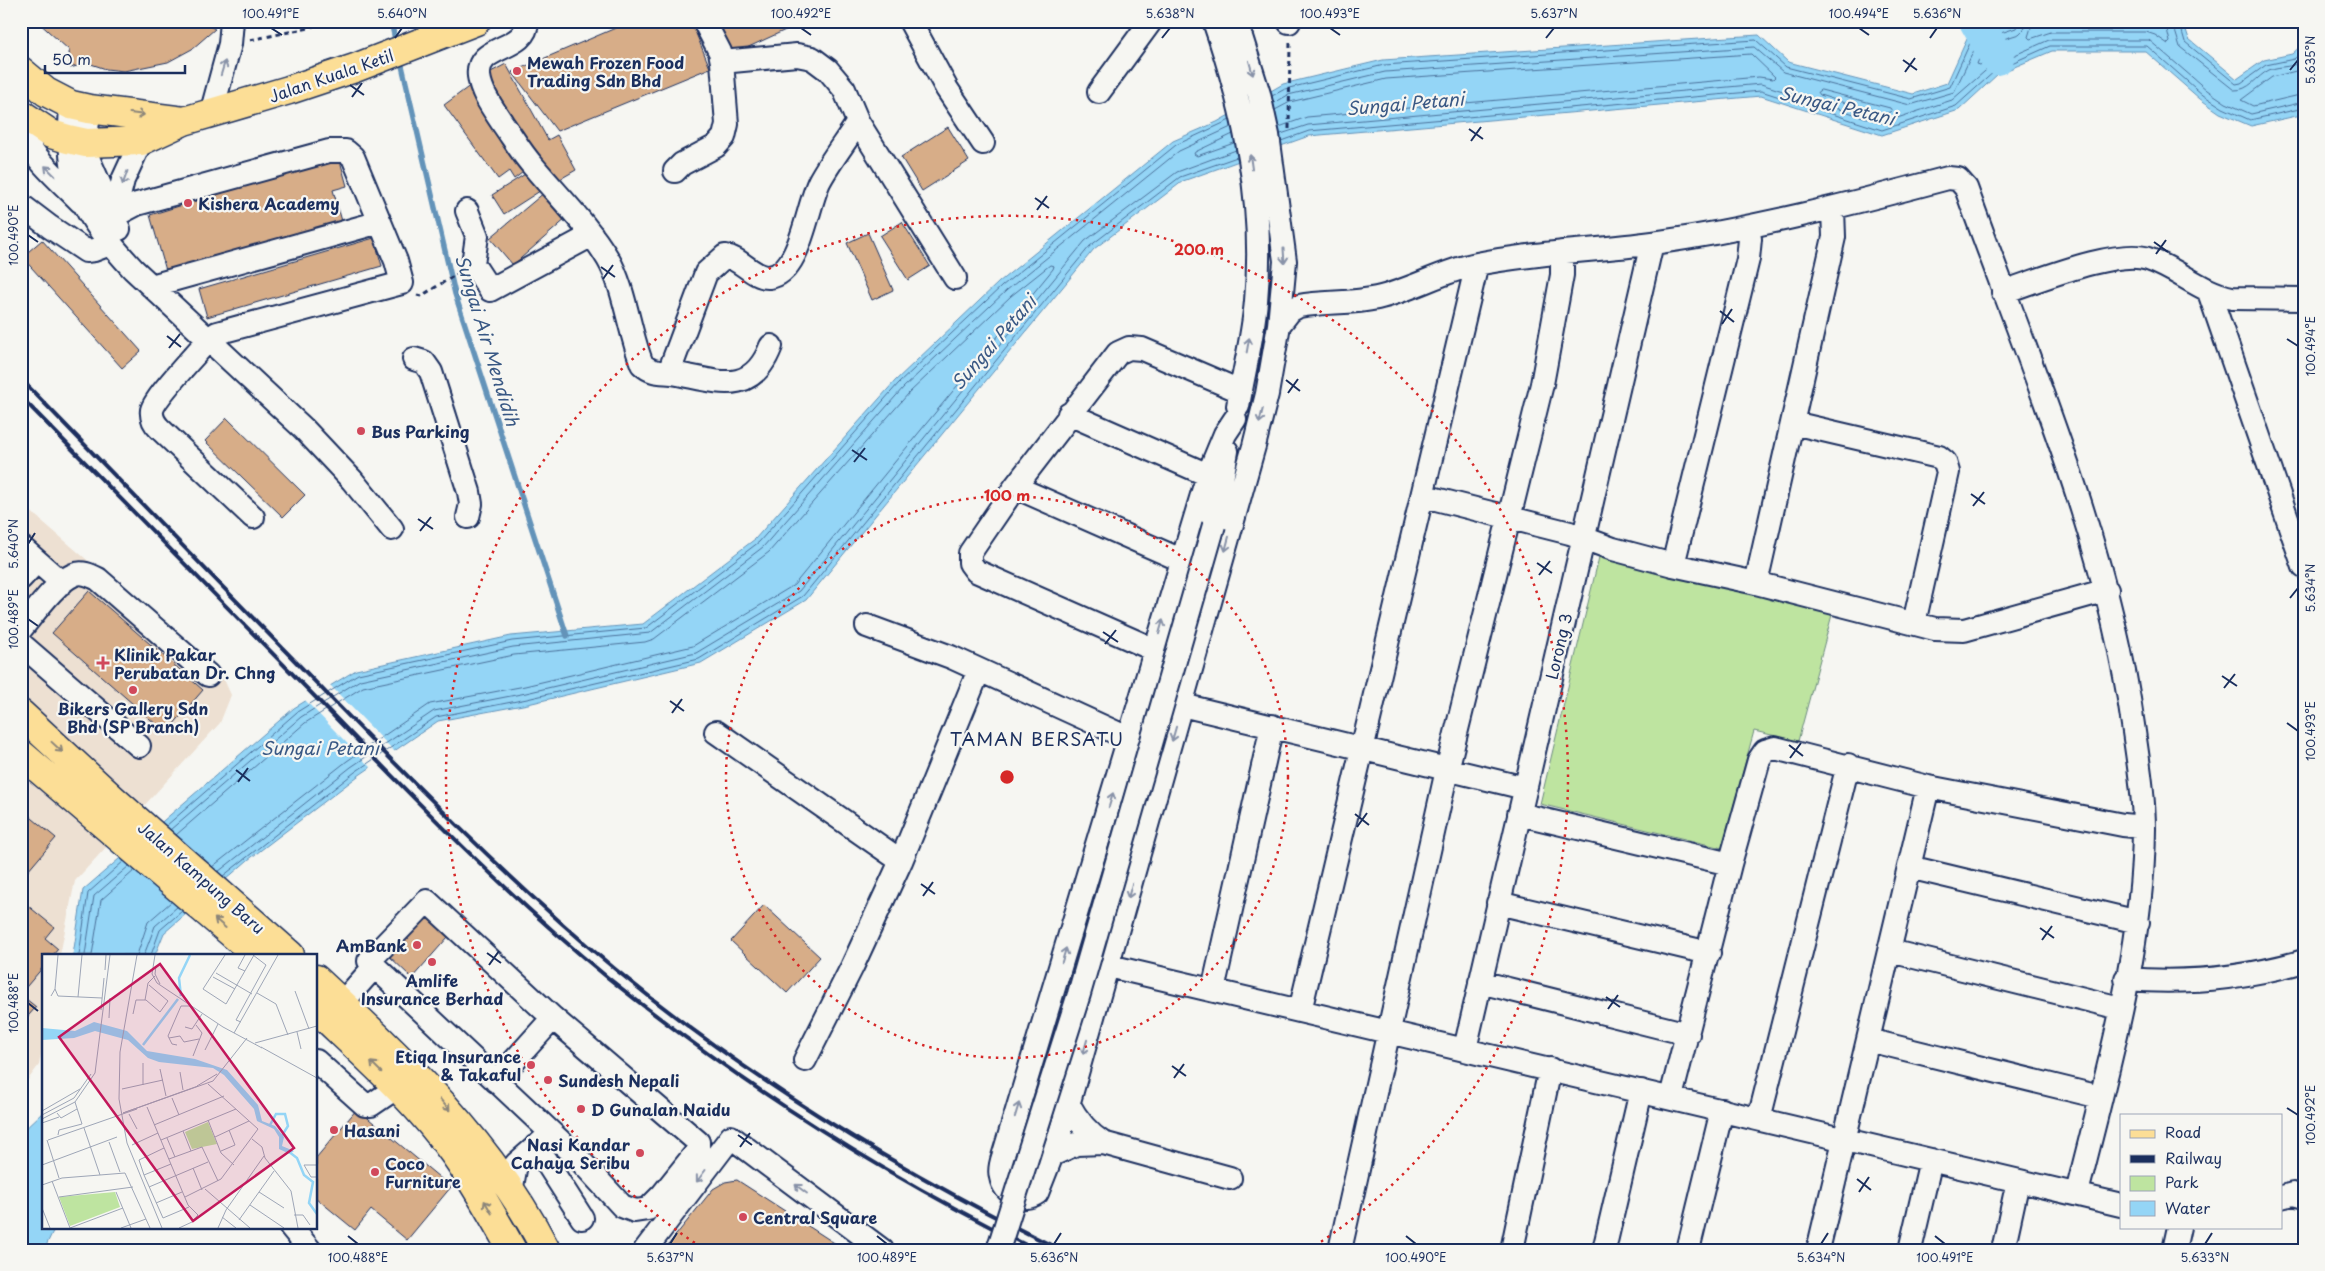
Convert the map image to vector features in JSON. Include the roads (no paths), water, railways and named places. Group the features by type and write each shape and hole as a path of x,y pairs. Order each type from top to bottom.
{"main road":[{"name":"Jalan Kuala Ketil","path":"21,114 51,134 77,141 141,141 184,121 356,68 476,21"},
{"name":"Jalan Kuala Ketil","path":"21,71 46,92 80,107 184,121"},
{"path":"21,714 107,810"},
{"path":"22,756 107,810"},
{"name":"Jalan Kampung Baru","path":"107,810 288,952"},
{"name":"Jalan Kampung Baru","path":"107,810 256,954"},
{"path":"318,983 329,1006 396,1088 454,1154 480,1194 512,1250"},
{"path":"329,1006 388,1045 442,1101 473,1139 511,1192 546,1250"}],"street":[{"path":"211,114 230,44 232,21"},
{"path":"527,21 527,28 519,40 483,60 479,68 479,78 495,112 519,148 592,235 609,261 642,364 654,372 670,372 722,382 741,380 753,375 765,363 771,346"},
{"path":"675,171 682,164 716,146 724,137 727,124 720,52 704,21"},
{"path":"910,21 982,143"},
{"path":"1100,92 1151,21"},
{"path":"1214,21 1239,99 1248,139 1285,261 1279,325 1267,394 1254,446 1109,966 1068,1104 1042,1184 1037,1193 1032,1197 1016,1196 1003,1185 1000,1176 1002,1157 1130,739 1181,560 1208,475 1225,434 1235,419"},
{"path":"998,1250 1079,994 1214,525 1228,444 1235,419 1256,302 1268,209 1268,135 1261,102 1236,21"},
{"path":"722,62 797,55 812,58 828,70 844,89 858,122 955,278"},
{"path":"80,107 75,183 82,204"},
{"path":"670,372 706,273 716,262 725,256 733,257 762,277 770,277 785,270 794,256 819,181 858,122"},
{"path":"21,134 40,160 82,204 110,244 134,269 304,429 352,480 392,529"},
{"path":"77,141 88,158 114,216 134,269"},
{"path":"114,216 123,180 141,141"},
{"path":"114,216 137,204 329,151 346,151 353,157 380,222 402,283 226,329 209,339 154,406 152,417 159,428 253,517"},
{"path":"1279,325 1290,311 1298,306 1377,298 1407,288 1441,273 1477,264 1562,252 1652,243 1748,228 1833,209 1948,178 1958,179 1966,188 2042,393 2107,590 2129,693 2141,781 2144,827 2138,922 2100,1098 2077,1193"},
{"path":"21,205 50,228 86,251 110,244"},
{"path":"1756,583 1834,237 1833,209"},
{"path":"467,211 477,236 473,264 490,290 592,235"},
{"path":"152,286 380,222"},
{"path":"1673,565 1748,259 1750,239 1748,228"},
{"name":"Lorong 3","path":"1464,1049 1652,243"},
{"path":"1340,1250 1387,1031 1447,770 1542,384 1562,275 1562,252"},
{"path":"2003,292 2124,256 2138,256 2151,260 2209,292 2232,298 2304,299"},
{"path":"1300,1011 1424,496 1477,264"},
{"path":"2209,292 2304,567"},
{"path":"1155,650 976,572 970,563 970,552 1015,487 1118,353 1129,348 1142,349 1240,391"},
{"path":"414,359 424,362 431,372 469,492 471,504 468,517"},
{"path":"1070,414 1208,475"},
{"path":"1793,423 1939,457 1945,462 1948,472 1914,624"},
{"path":"1214,525 1254,446"},
{"path":"1015,487 1181,560"},
{"path":"1424,496 1508,519 1570,533 1583,539 1673,565 1756,583 1935,629 1964,630 2107,590"},
{"path":"21,578 29,554 62,583"},
{"path":"21,629 62,583 74,575 87,574 98,579 208,676"},
{"path":"867,626 979,670 1130,739"},
{"path":"21,644 139,746"},
{"path":"805,1060 852,967 901,861 979,670"},
{"path":"1182,705 1525,788"},
{"path":"1214,990 1272,726"},
{"path":"716,732 901,861"},
{"path":"1671,1097 1730,864 1759,760 1765,751 1775,748 1848,765 1928,787 2123,825 2144,827"},
{"path":"1759,1119 1848,765"},
{"path":"1818,1250 1928,787"},
{"path":"1519,814 1730,864"},
{"path":"1909,867 2138,922"},
{"path":"544,1140 576,1156 622,1206 635,1211 648,1209 662,1195 698,1150 698,1142 693,1135 554,1018 427,901 368,961 496,1081 544,1140 582,1218"},
{"path":"1498,903 1709,953"},
{"path":"1890,951 2120,1008"},
{"path":"2126,979 2158,981 2228,978 2275,970 2304,961"},
{"path":"1109,966 1671,1097 2120,1205"},
{"path":"329,1006 374,967"},
{"path":"1480,982 1688,1034"},
{"path":"496,1081 554,1018"},
{"path":"1868,1040 2100,1098"},
{"path":"318,1063 365,1105 371,1105 396,1088"},
{"path":"1512,1250 1550,1069"},
{"path":"1604,1250 1641,1091"},
{"path":"1068,1104 1074,1116 1087,1131 1103,1143"},
{"path":"1688,1250 1722,1110"},
{"path":"645,1250 731,1138 882,1250"},
{"path":"511,1192 516,1164 544,1140"},
{"path":"1052,1155 1076,1144 1103,1143 1230,1178"},
{"path":"1910,1250 1931,1160"},
{"path":"2003,1250 2018,1181"},
{"path":"2282,1197 2293,1194 2304,1197"},
{"path":"292,1228 310,1250"},
{"path":"2174,1250 2179,1228"}],"water":[{"name":"Sungai Petani","path":"2021,21 2183,21 2189,39 2237,79 2264,60 2292,54 2304,43 2304,109 2301,115 2251,126 2220,113 2200,99 2145,51 2052,51 1998,74 1959,110 1882,135 1761,96 1309,136 1183,181 1094,249 806,600 701,663 528,704 438,721 358,776 248,860 164,933 155,954 73,954 83,890 294,708 356,670 511,636 643,624 755,539 895,381 999,282 1173,141 1217,122 1283,84 1383,60 1759,35 1788,62 1913,94 1947,83 1967,39"},
{"path":"42,1113 42,1228 55,1228 44,1250 21,1250 21,1133"}],"waterway":[{"name":"Sungai Air Mendidih","path":"391,21 396,44"},
{"name":"Sungai Petani","path":"1976,21 1997,58"},
{"name":"Sungai Air Mendidih","path":"400,57 455,294 567,636"}],"railway":[{"path":"21,379 414,783 532,897 615,969 720,1049 830,1123 944,1189 1061,1250"},
{"path":"21,397 428,812 570,946 657,1016 761,1091 814,1126 923,1191 1036,1250"}],"place":[{"name":"Mewah Frozen Food Trading Sdn Bhd","path":"517,71"},
{"name":"Kishera Academy","path":"188,203"},
{"name":"Bus Parking","path":"361,431"},
{"name":"Klinik Pakar Perubatan Dr. Chng","path":"103,663"},
{"name":"Bikers Gallery Sdn Bhd (SP Branch)","path":"133,690"},
{"name":"AmBank","path":"417,945"},
{"name":"Amlife Insurance Berhad","path":"432,962"},
{"name":"Etiqa Insurance & Takaful","path":"531,1065"},
{"name":"Sundesh Nepali","path":"548,1080"},
{"name":"D Gunalan Naidu","path":"581,1109"},
{"name":"Hasani","path":"334,1130"},
{"name":"Nasi Kandar Cahaya Seribu","path":"640,1153"},
{"name":"Coco Furniture","path":"375,1172"},
{"name":"Central Square","path":"743,1217"}],"district":[{"name":"TAMAN BERSATU","path":"1037,738"}]}
